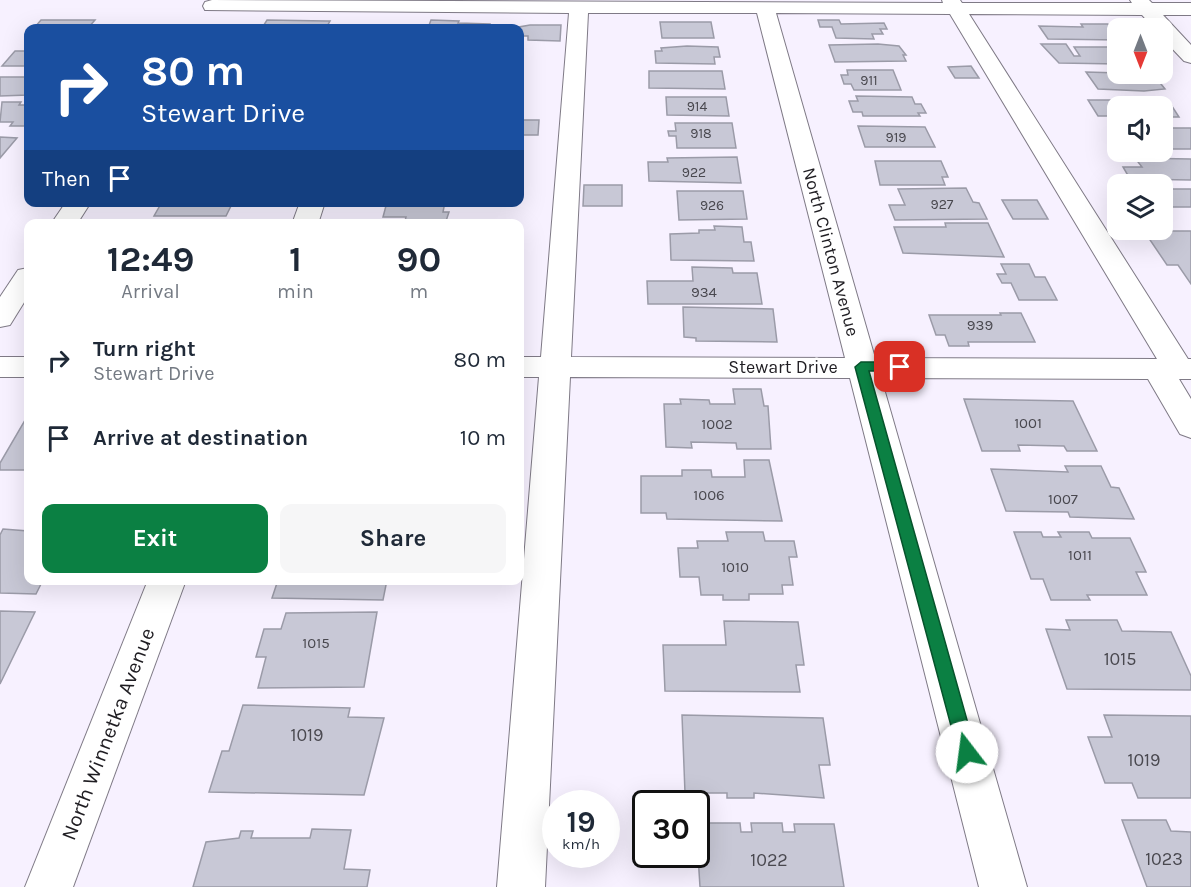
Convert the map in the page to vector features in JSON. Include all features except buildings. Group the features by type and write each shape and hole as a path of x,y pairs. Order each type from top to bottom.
{"street":[{"path":"521,887 536,367 579,3"},
{"path":"210,9 387,4 579,3 1143,4 1191,9"},
{"path":"380,24 387,4"},
{"name":"North Clinton Avenue","path":"764,4 1003,887"},
{"path":"953,4 1176,369 1191,426"},
{"path":"1143,4 1191,57"},
{"path":"0,318 24,282"},
{"path":"0,367 24,367"},
{"name":"Stewart Drive","path":"536,367 1176,369"},
{"name":"North Winnetka Avenue","path":"49,887 165,585"}],"route":[{"path":"900,367 861,367 967,752"}]}
